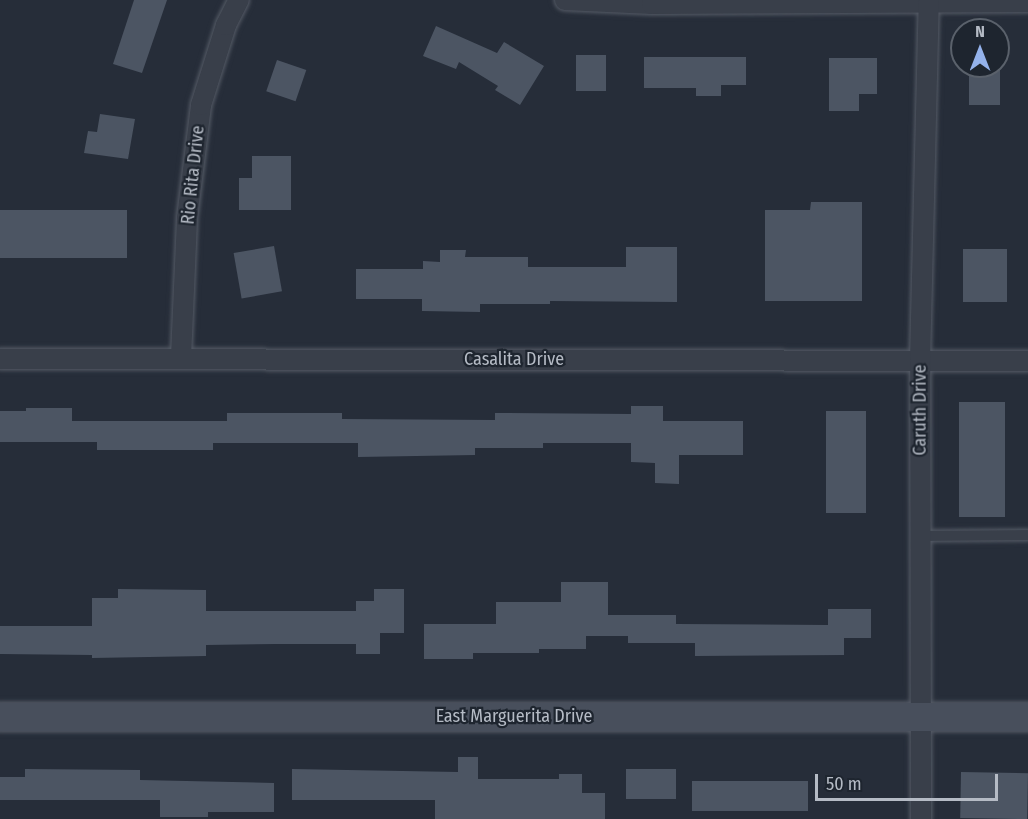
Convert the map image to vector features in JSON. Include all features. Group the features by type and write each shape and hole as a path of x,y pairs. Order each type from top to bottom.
{"street":[{"name":"Rio Rita Drive","path":"181,357 187,218 201,105 226,25 239,0"},
{"path":"565,0 652,4 1028,2"},
{"name":"Caruth Drive","path":"921,819 920,361 929,2"},
{"name":"Casalita Drive","path":"0,359 181,357 1028,361"},
{"name":"East Marguerita Drive","path":"0,717 1028,717"}],"lane":[{"path":"921,536 1028,536"}],"building":[{"path":"134,0 167,0 142,73 113,64"},
{"path":"436,26 497,53 504,42 544,66 520,105 495,90 498,86 459,62 456,69 423,56"},
{"path":"576,55 606,55 606,91 576,91"},
{"path":"644,57 746,57 746,85 721,85 721,96 696,96 696,88 644,88"},
{"path":"829,58 877,58 877,94 859,94 859,111 829,111"},
{"path":"277,60 306,70 296,101 266,91"},
{"path":"969,78 1000,78 1000,105 969,105"},
{"path":"100,114 135,119 128,159 84,153 88,131 97,132"},
{"path":"252,156 291,156 291,210 239,210 239,178 252,178"},
{"path":"811,202 862,202 862,301 765,301 765,210 810,210"},
{"path":"0,210 127,210 127,258 0,258"},
{"path":"274,246 282,291 242,298 234,253"},
{"path":"626,247 677,247 677,302 550,301 550,304 480,304 480,312 422,311 422,299 356,299 356,269 423,269 423,261 440,262 440,250 466,250 465,257 528,257 528,267 626,267"},
{"path":"963,249 1007,249 1007,302 963,302"},
{"path":"959,402 1005,402 1005,517 959,517"},
{"path":"631,406 663,406 663,421 743,421 743,455 679,455 679,484 655,483 655,463 631,462 631,443 543,443 543,448 475,448 475,455 358,457 358,443 213,443 213,450 97,450 97,442 0,442 0,411 26,411 26,408 72,408 72,421 227,421 227,413 342,413 342,419 495,420 495,413 631,414"},
{"path":"826,411 866,411 866,513 826,513"},
{"path":"561,582 608,582 608,615 676,615 676,624 828,625 828,609 871,609 871,638 844,638 844,655 695,656 695,643 628,643 628,636 586,636 586,649 539,649 539,653 473,653 473,659 424,659 424,624 496,624 496,602 561,602"},
{"path":"118,589 206,590 206,611 356,611 356,601 374,601 374,589 404,589 404,633 380,633 380,654 356,654 356,644 276,644 206,645 206,656 92,658 92,655 0,654 0,626 92,626 92,598 118,598"},
{"path":"458,757 478,757 478,779 559,779 559,774 582,774 582,793 605,793 605,819 435,819 435,800 292,800 292,769 458,772"},
{"path":"25,769 140,770 140,780 274,783 274,812 208,812 208,817 160,817 160,800 0,800 0,777 25,777"},
{"path":"626,769 676,769 676,799 626,799"},
{"path":"961,772 1028,773 1027,819 960,818"},
{"path":"692,781 808,781 808,811 692,811"}]}
